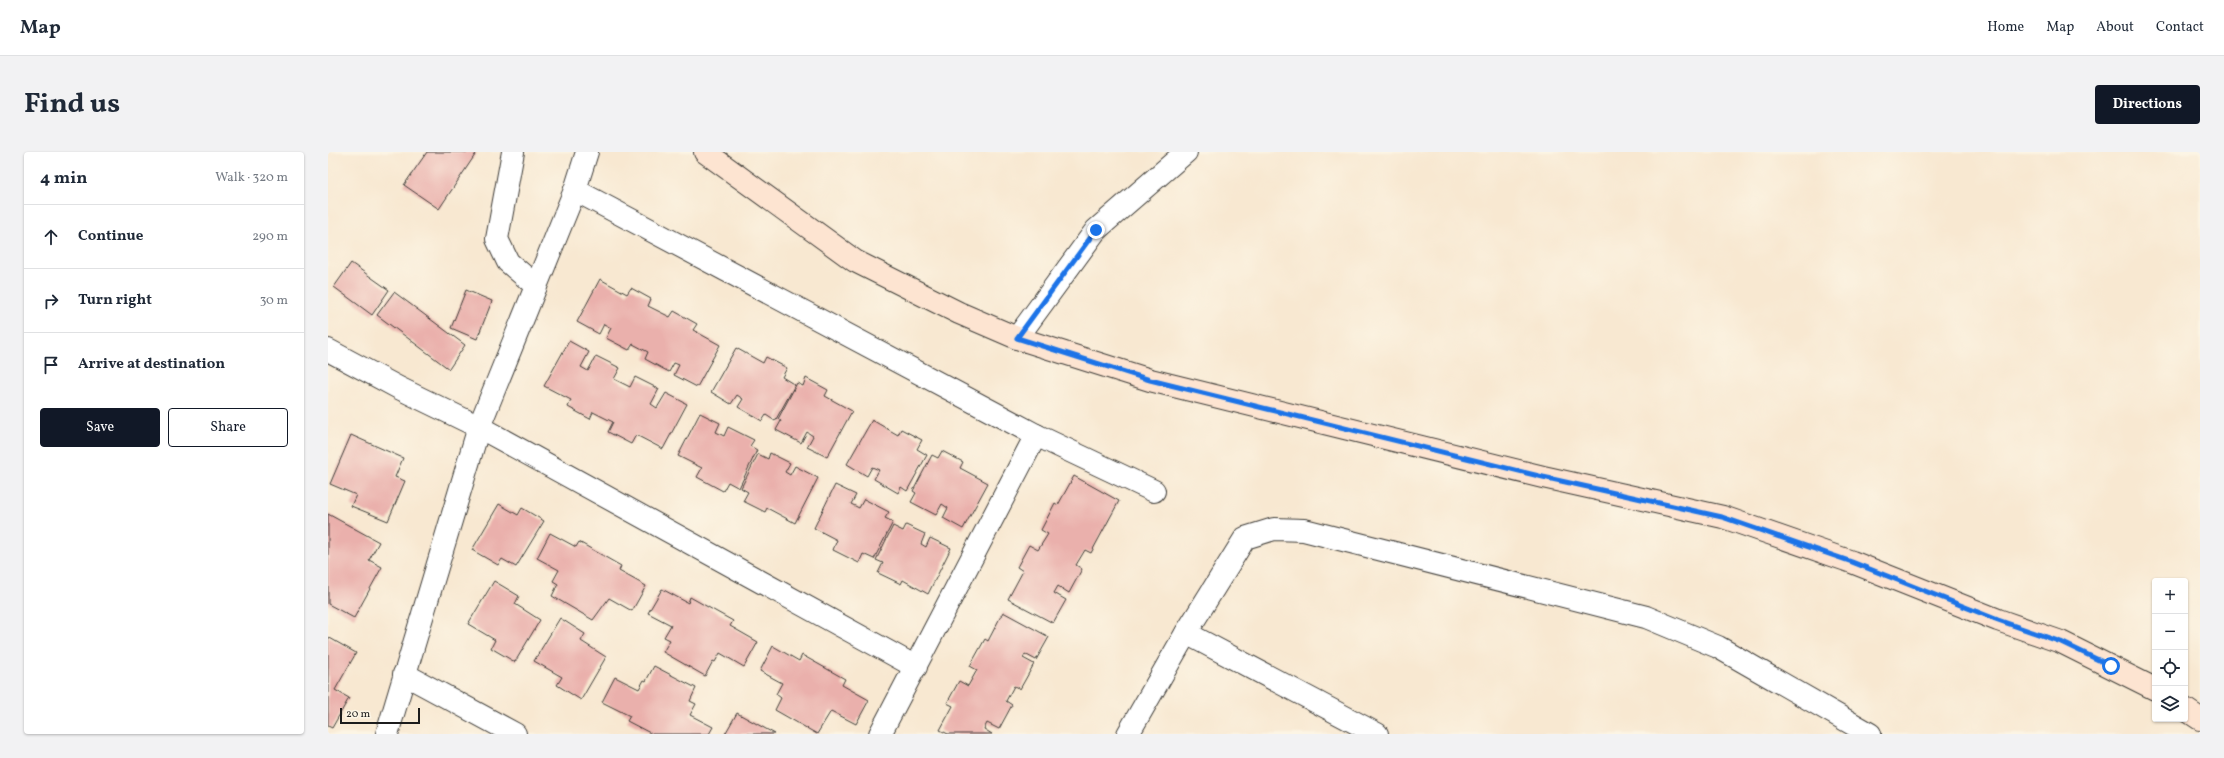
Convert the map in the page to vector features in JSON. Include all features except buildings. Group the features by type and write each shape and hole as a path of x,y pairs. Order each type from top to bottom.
{"main road":[{"path":"705,152 855,261 959,313 1017,338 1150,380 1543,477 1722,517 1852,562 1998,620 2061,642 2152,688"},
{"path":"2188,711 2200,719"}],"street":[{"path":"513,152 497,239 508,262 536,286"},
{"path":"387,734 480,427 575,190 587,152"},
{"path":"1017,338 1096,230 1174,155"},
{"path":"575,190 1036,435 1154,491"},
{"path":"328,350 399,388 480,427 916,667"},
{"path":"880,734 1036,435"},
{"path":"1128,734 1186,633 1245,538 1274,529 1304,530 1646,617 1718,647 1870,734"},
{"path":"1186,633 1377,734"},
{"path":"404,674 515,734"}],"route":[{"path":"1096,230 1017,338 1072,357 1150,380 1543,477 1722,517 1852,562 1998,620 2061,642 2111,666"}]}
